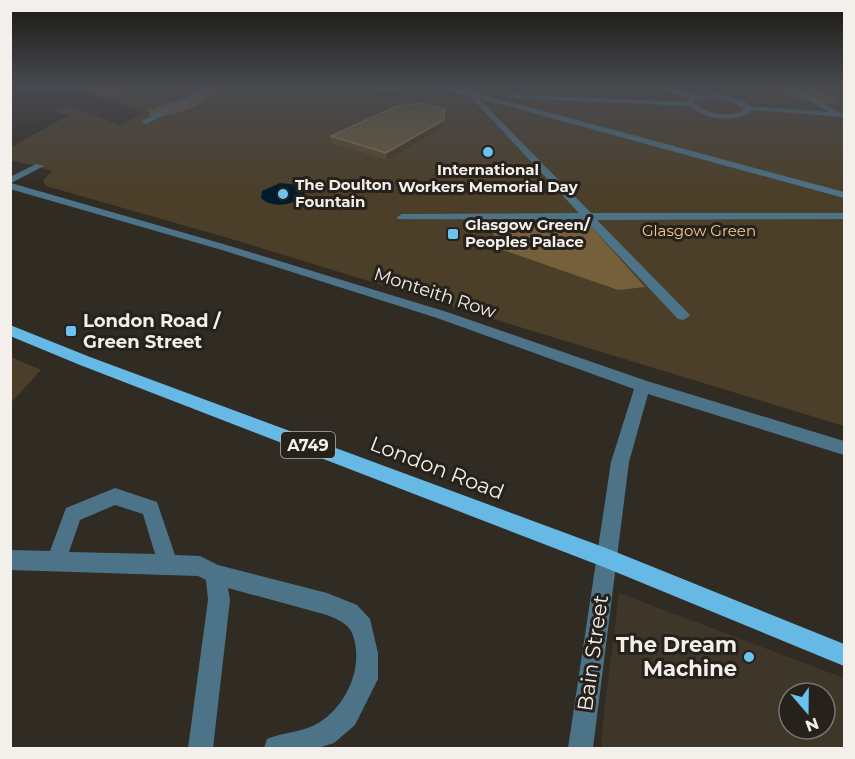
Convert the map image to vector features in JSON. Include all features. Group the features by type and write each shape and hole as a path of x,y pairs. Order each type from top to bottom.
{"main road":[{"name":"London Road","path":"10,330 84,361 606,558 844,656"}],"street":[{"path":"500,121 683,316"},
{"path":"581,121 844,195"},
{"path":"10,180 39,166"},
{"name":"Monteith Row","path":"10,186 205,242 431,311 643,386 844,448"},
{"path":"402,217 844,216"},
{"name":"Bain Street","path":"580,748 620,462 643,386"},
{"path":"56,561 73,514 115,496 150,508 168,565"},
{"path":"10,560 200,566 215,574 327,604 349,613 362,627 367,653 366,679 346,716 325,734 276,748"},
{"path":"200,748 219,600 215,574"}],"shaded area":[{"path":"485,221 586,221 645,287 618,290 503,250"},
{"path":"619,593 844,678 844,748 601,748"}],"green space":[{"name":"Glasgow Green","path":"57,121 110,121 119,125 126,121 844,121 844,426 228,238 46,186 43,180 52,171 11,160 11,147"},
{"path":"11,357 41,370 11,403"}],"water":[{"name":"The Doulton Fountain","path":"280,183 300,185 305,193 296,201 277,205 261,198 262,191"}],"building":[{"path":"363,121 442,121 386,153 331,136"}],"place":[{"name":"International Workers Memorial Day","path":"488,152"},
{"name":"The Doulton Fountain","path":"283,194"},
{"name":"Glasgow Green/ Peoples Palace","path":"453,234"},
{"name":"London Road / Green Street","path":"71,331"},
{"name":"The Dream Machine","path":"749,657"}]}
